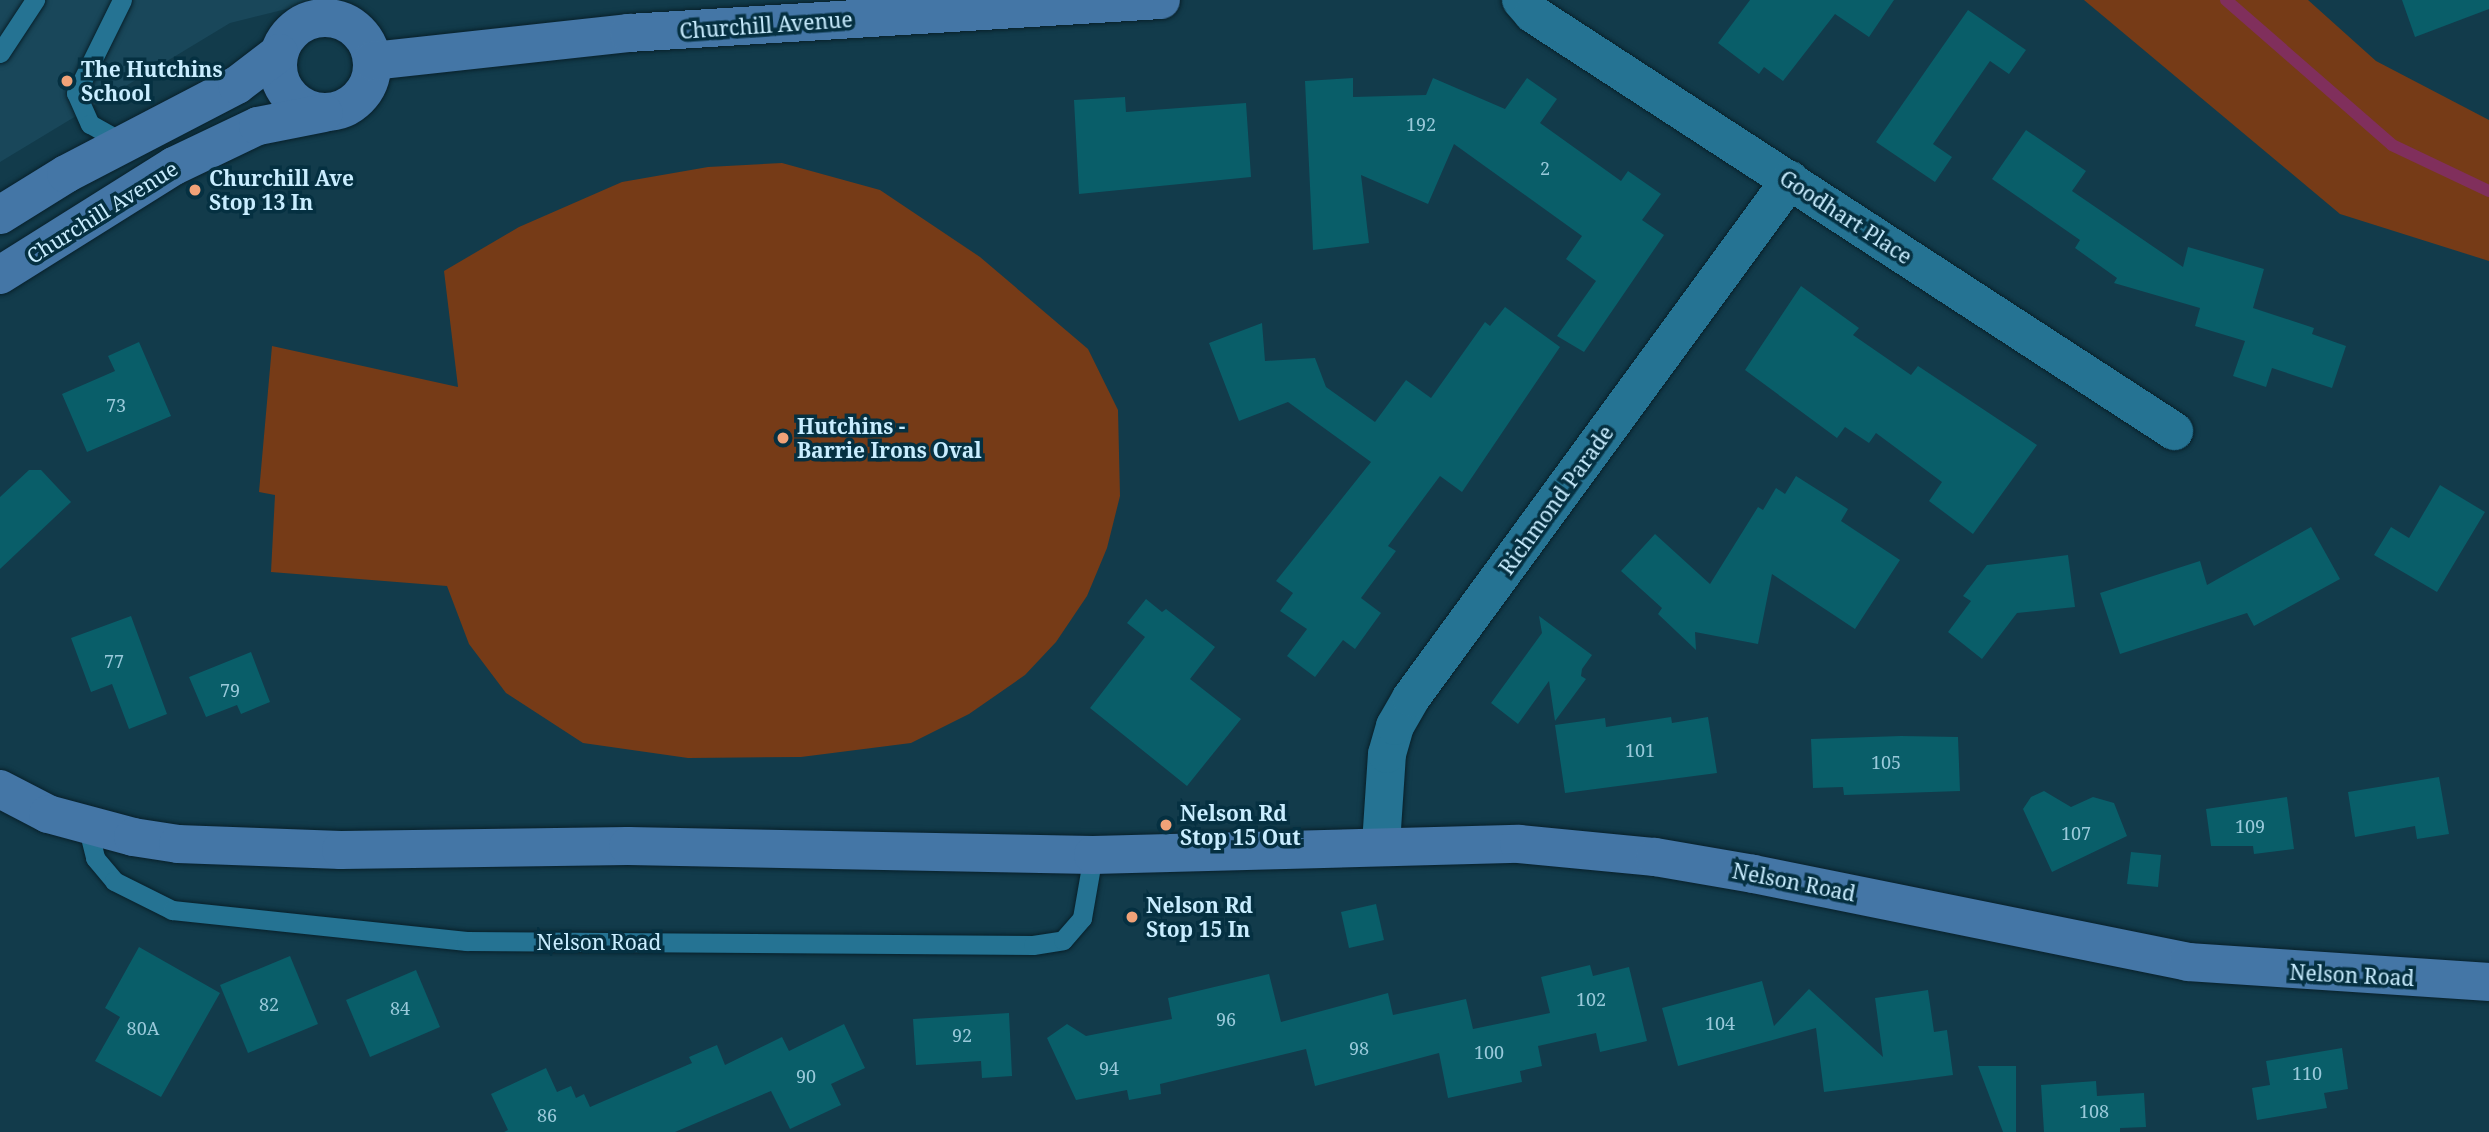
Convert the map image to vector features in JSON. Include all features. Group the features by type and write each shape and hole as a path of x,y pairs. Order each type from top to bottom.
{"street":[{"name":"Churchill Avenue","path":"372,61 629,33 931,7 1161,0"},
{"name":"Goodhart Place","path":"1521,0 1534,14 2174,431"},
{"path":"310,10 353,27 363,37 372,61 363,93 352,104 324,113 297,104 287,94 277,67 279,53 310,10"},
{"name":"Churchill Avenue","path":"0,215 237,85 279,53"},
{"name":"Churchill Avenue","path":"0,275 174,166 258,125 324,113"},
{"name":"Richmond Parade","path":"1381,844 1388,754 1395,726 1411,698 1790,180"},
{"name":"Nelson Road","path":"0,789 48,814 178,844 327,850 628,846 1093,855 1381,844 1519,844 1655,857 2188,962 2489,982"}],"lane":[{"path":"0,53 34,0"},
{"path":"122,0 76,93 90,124 126,144"},
{"name":"Nelson Road","path":"87,825 95,858 114,881 172,910 466,942 1033,945 1063,940 1082,918 1093,855"}],"shaded area":[{"name":"The Hutchins School","path":"0,0 323,0 230,23 0,162"},
{"path":"2084,0 2308,0 2376,61 2489,120 2489,261 2340,214"},
{"name":"Hutchins - Barrie Irons Oval","path":"782,163 880,190 980,257 1088,349 1118,410 1120,496 1107,548 1087,596 1056,642 1025,675 969,714 911,743 801,757 688,758 583,743 506,693 469,644 447,586 271,572 275,495 259,492 272,346 458,387 444,271 519,227 622,182 708,167"}],"building":[{"path":"1750,0 1894,0 1869,37 1835,14 1783,81 1764,67 1759,74 1718,43"},
{"path":"2402,0 2489,0 2489,9 2415,37"},
{"path":"1968,10 2026,50 2009,74 1990,61 1933,144 1952,157 1935,182 1876,142"},
{"path":"1353,78 1353,97 1426,95 1433,78 1505,109 1527,78 1557,99 1540,123 1621,181 1628,171 1661,194 1642,220 1664,235 1584,352 1557,336 1596,281 1566,259 1582,236 1454,144 1428,204 1361,175 1369,243 1313,250 1305,81"},
{"path":"1125,97 1126,112 1246,103 1251,177 1079,194 1074,100"},
{"path":"2026,130 2086,171 2072,191 2183,267 2188,247 2264,269 2253,308 2314,328 2312,334 2346,346 2332,388 2272,368 2266,387 2233,376 2245,341 2195,326 2200,308 2114,283 2117,278 2075,248 2080,240 1992,179"},
{"path":"1801,286 1859,328 1853,335 1911,375 1918,366 2037,445 1973,534 1929,501 1942,482 1876,433 1869,443 1845,427 1837,438 1745,370"},
{"path":"1505,307 1560,347 1462,492 1440,476 1388,546 1396,551 1361,598 1381,613 1355,649 1343,640 1315,677 1287,656 1307,629 1280,611 1293,593 1276,581 1371,462 1288,402 1239,421 1209,343 1262,323 1265,361 1315,358 1326,387 1375,422 1406,380 1431,398 1485,322 1490,326"},
{"path":"139,342 171,416 87,452 62,394 115,371 108,356"},
{"path":"29,470 41,470 71,502 0,569 0,497"},
{"path":"1796,476 1848,509 1841,521 1900,560 1855,629 1772,574 1758,644 1695,632 1696,650 1658,614 1662,608 1621,571 1655,534 1710,584 1758,507 1763,510 1776,488 1785,494"},
{"path":"2440,485 2485,512 2437,592 2374,555 2391,527 2409,538"},
{"path":"2311,527 2340,579 2254,626 2247,613 2120,654 2100,593 2200,561 2207,585"},
{"path":"2068,555 2075,607 2017,613 1982,659 1948,632 1971,601 1963,596 1987,565"},
{"path":"1146,599 1162,612 1166,609 1215,647 1190,679 1241,719 1187,786 1090,708 1145,637 1127,623"},
{"path":"131,616 167,714 129,729 112,684 91,692 71,638"},
{"path":"1539,616 1592,655 1582,669 1581,676 1586,679 1555,721 1549,681 1518,724 1491,703 1542,633"},
{"path":"251,652 270,702 241,714 237,705 206,717 189,677"},
{"path":"1671,717 1672,723 1708,717 1717,773 1565,793 1555,725 1605,718 1606,727"},
{"path":"1958,737 1960,791 1844,795 1843,787 1813,788 1811,739"},
{"path":"2439,777 2449,834 2417,839 2415,826 2355,837 2348,792"},
{"path":"2044,791 2071,807 2093,797 2114,803 2127,836 2052,872 2023,809 2031,797"},
{"path":"2287,797 2294,849 2254,854 2253,846 2211,846 2206,809"},
{"path":"2131,852 2161,855 2158,887 2127,884"},
{"path":"1376,904 1384,940 1349,948 1341,912"},
{"path":"139,947 220,993 161,1097 95,1061 120,1017 105,1008"},
{"path":"290,956 318,1024 248,1053 220,985"},
{"path":"1590,965 1593,976 1629,967 1647,1041 1600,1052 1596,1033 1538,1046 1542,1066 1520,1071 1522,1082 1448,1098 1439,1053 1315,1086 1306,1049 1160,1084 1161,1094 1129,1100 1127,1090 1076,1100 1047,1038 1067,1024 1086,1036 1172,1019 1168,998 1269,974 1281,1022 1388,993 1393,1015 1466,999 1473,1029 1550,1013 1541,977"},
{"path":"416,970 440,1027 370,1057 346,1000"},
{"path":"1762,981 1774,1026 1809,989 1883,1057 1875,998 1928,990 1934,1032 1947,1030 1953,1075 1824,1092 1816,1028 1678,1066 1662,1008"},
{"path":"1009,1013 1012,1076 982,1078 981,1061 916,1065 913,1019"},
{"path":"844,1024 865,1068 831,1084 841,1105 790,1129 771,1091 675,1132 504,1132 508,1130 491,1094 546,1068 557,1092 571,1086 576,1098 584,1094 590,1107 692,1063 689,1057 717,1045 725,1065 782,1037 789,1051"},
{"path":"2342,1048 2348,1089 2324,1093 2327,1108 2257,1120 2252,1088 2270,1085 2266,1061"},
{"path":"1978,1066 2016,1066 2016,1132 2003,1132"},
{"path":"2096,1081 2097,1096 2144,1093 2146,1127 2120,1128 2120,1132 2044,1132 2041,1085"}],"waterway":[{"path":"2226,0 2392,145 2489,191"}],"place":[{"name":"The Hutchins School","path":"67,81"},
{"name":"Churchill Ave Stop 13 In","path":"195,190"},
{"name":"Hutchins - Barrie Irons Oval","path":"783,438"},
{"name":"Nelson Rd Stop 15 Out","path":"1166,825"},
{"name":"Nelson Rd Stop 15 In","path":"1132,917"}]}
